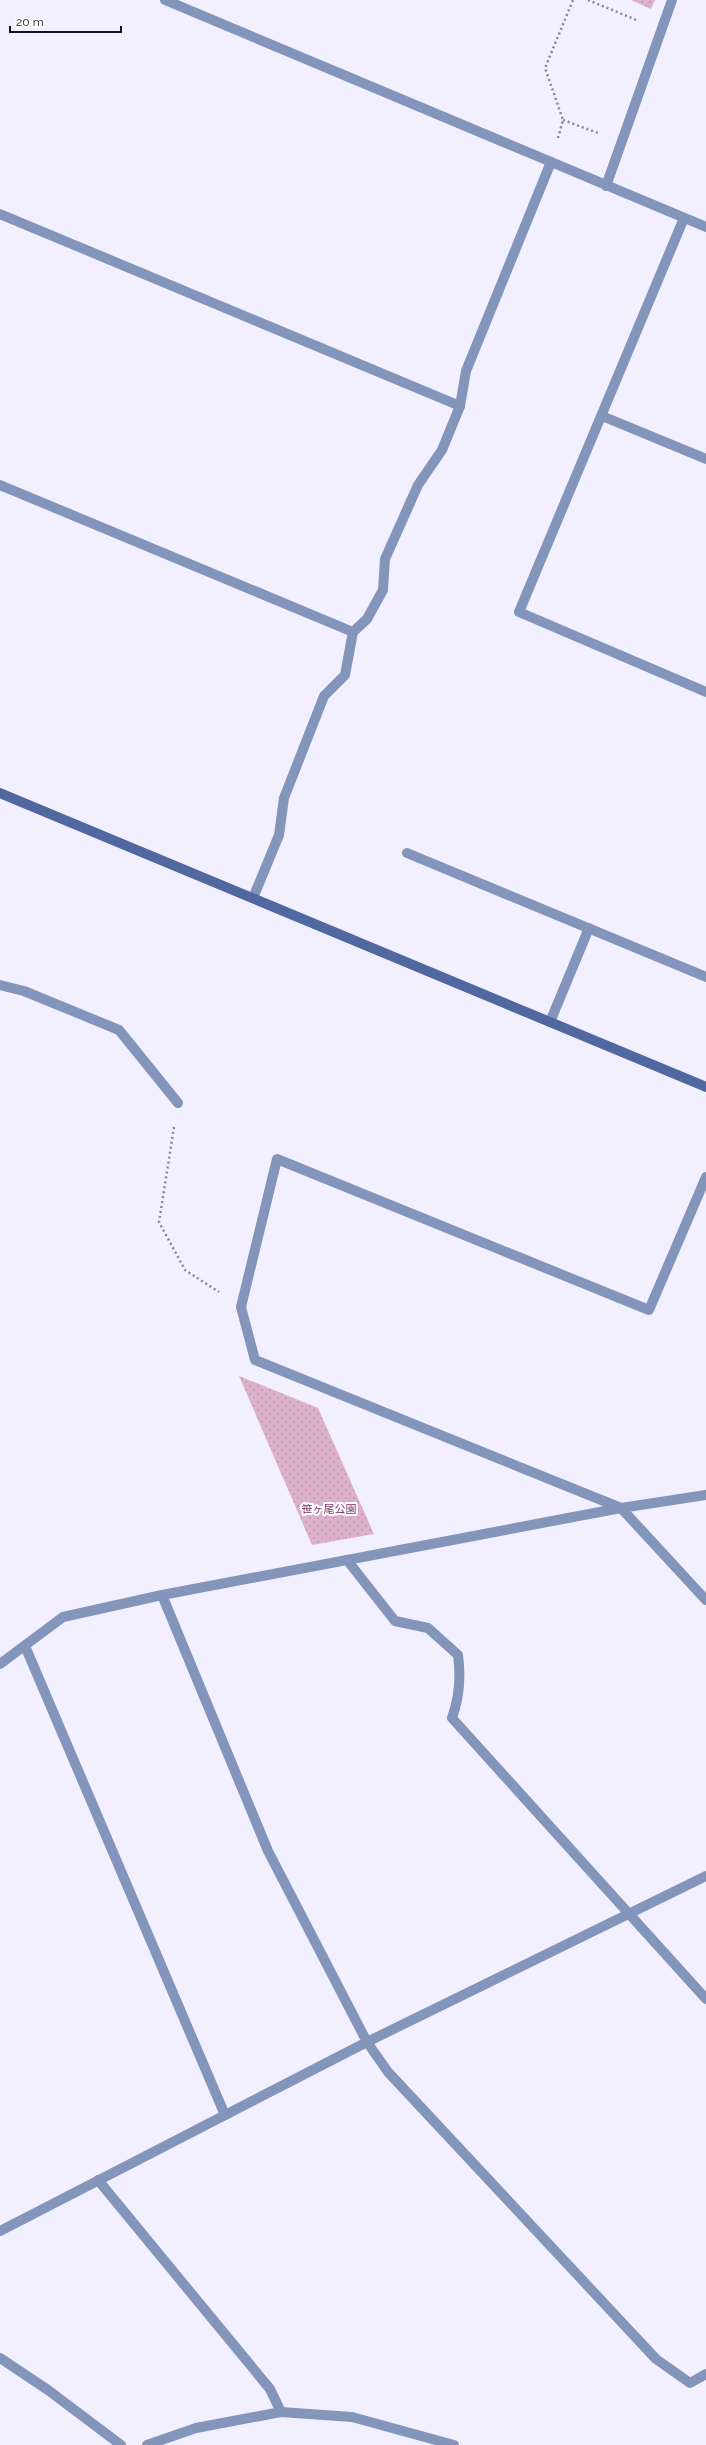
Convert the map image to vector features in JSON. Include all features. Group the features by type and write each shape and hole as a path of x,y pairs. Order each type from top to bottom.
{"street":[{"path":"165,0 706,227"},
{"path":"606,186 672,0"},
{"path":"253,898 279,835 284,798 324,696 345,675 353,632 367,619 383,590 384,559 418,485 442,450 460,406 466,371 551,162"},
{"path":"0,214 460,406"},
{"path":"684,218 519,612 706,692"},
{"path":"602,416 706,460"},
{"path":"0,486 353,632"},
{"path":"0,793 706,1087"},
{"path":"407,853 706,977"},
{"path":"550,1022 588,928"},
{"path":"0,985 24,991 119,1030 178,1103"},
{"path":"706,1177 650,1310 277,1159 241,1307 255,1360 620,1508 706,1600"},
{"path":"0,1664 63,1617 162,1595 620,1508 706,1495"},
{"path":"347,1560 395,1622 428,1628 458,1655 460,1675 458,1700 452,1718 706,1999"},
{"path":"162,1595 268,1851 367,2042 388,2072 656,2359 690,2382 706,2374"},
{"path":"25,1646 225,2115"},
{"path":"0,2231 367,2042 706,1876"},
{"path":"98,2180 270,2389 281,2412"},
{"path":"0,2358 48,2390 121,2445"},
{"path":"147,2445 196,2428 281,2412 352,2417 454,2445"}],"path":[{"path":"551,162 563,120 545,68 573,0"},
{"path":"588,0 662,30"},
{"path":"563,120 621,142"},
{"path":"178,1103 159,1222 185,1270 241,1307"}],"green space":[{"path":"631,0 655,0 651,9"},
{"name":"笹ヶ尾公園","path":"239,1376 318,1408 374,1534 312,1545"}]}
